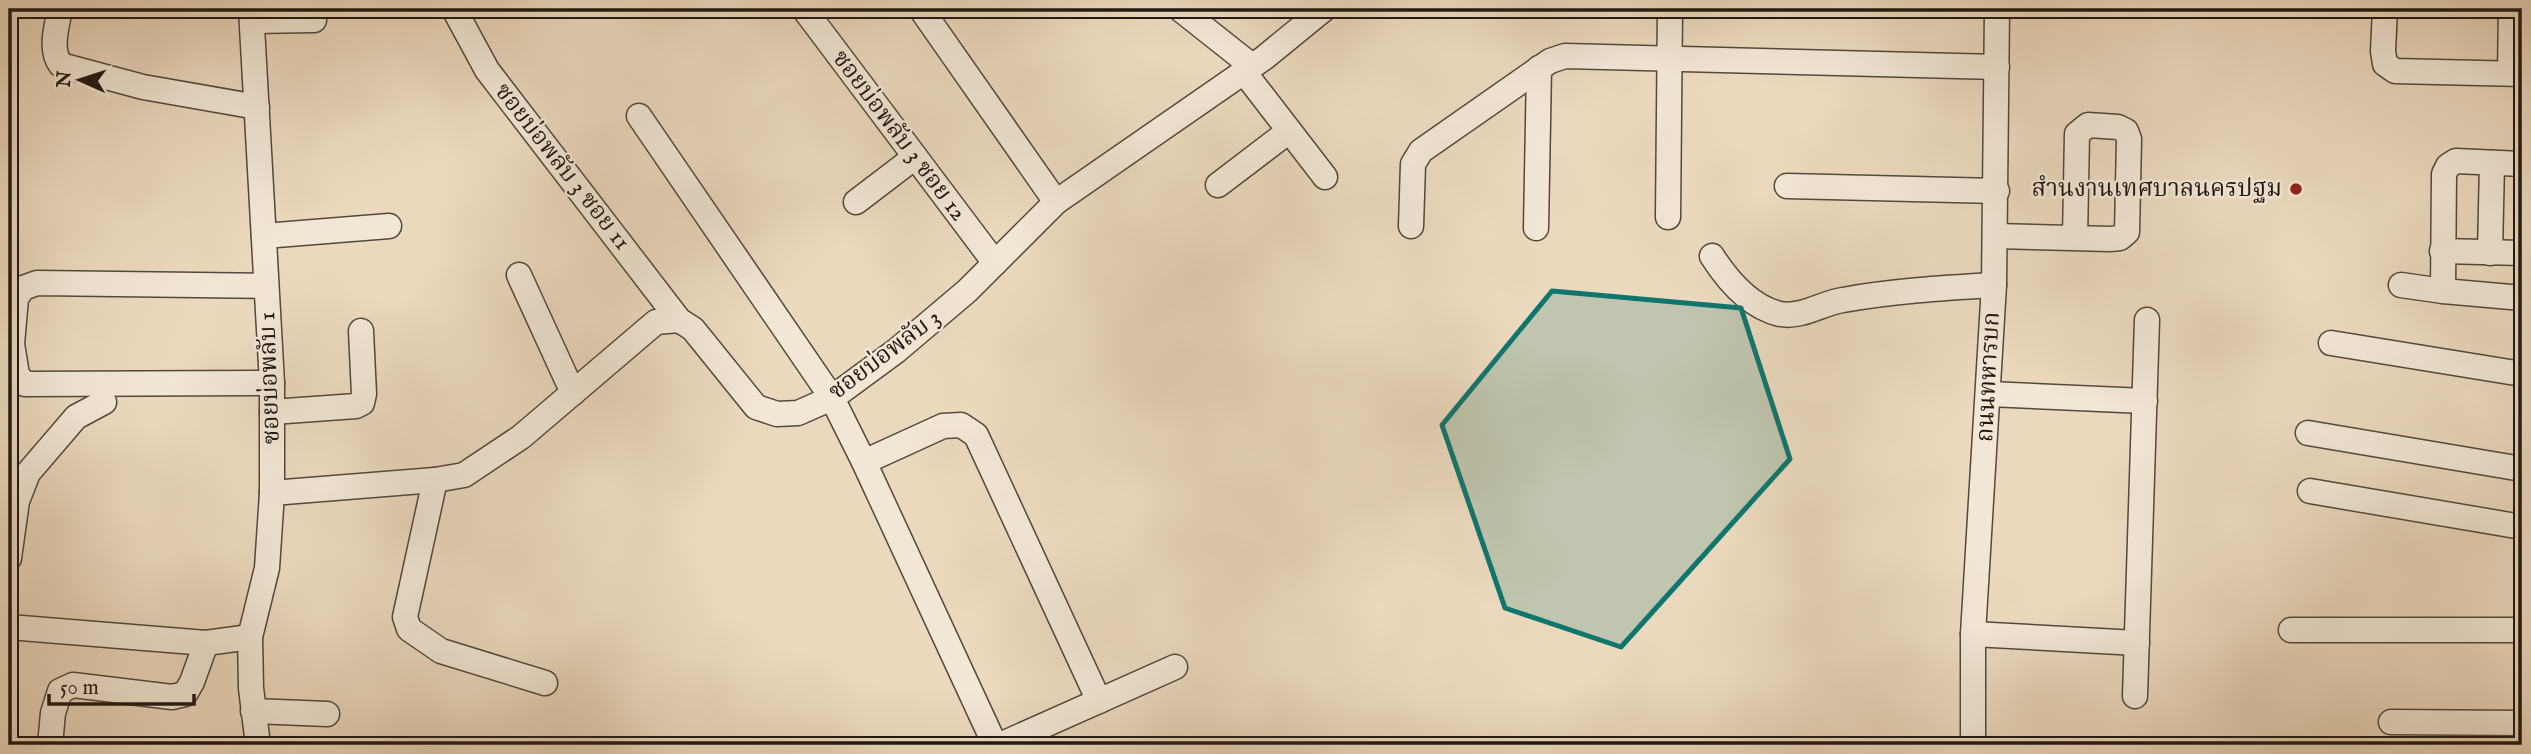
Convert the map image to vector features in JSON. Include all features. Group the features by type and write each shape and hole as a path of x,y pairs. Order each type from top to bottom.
{"street":[{"path":"60,9 54,47 61,65 143,87 257,107"},
{"name":"ซอยบ่อพลับ 3 ซอย 11","path":"454,9 487,70 679,320"},
{"name":"ซอยบ่อพลับ 3 ซอย 12","path":"804,9 995,263"},
{"path":"921,9 1056,202"},
{"path":"1180,9 1248,69 1289,131 1325,177"},
{"name":"ซอยบ่อพลับ 3","path":"679,320 694,329 756,407 777,414 798,413 832,398 896,351 967,291 1056,202 1248,69 1324,9"},
{"path":"1668,217 1670,9"},
{"name":"ถนนทหารบก","path":"1973,745 1973,634 1989,394 1996,236 1997,9"},
{"path":"2385,9 2385,64 2395,71 2516,74 2511,9"},
{"path":"251,15 314,20"},
{"name":"ซอยบ่อพลับ 1","path":"251,15 272,383 272,493 267,568 250,637 253,712 258,745"},
{"path":"1411,226 1413,164 1421,150 1539,68 1565,56 1997,67"},
{"path":"1536,228 1539,68"},
{"path":"639,116 832,398 998,745 1175,667"},
{"path":"1996,236 2075,238 2120,238 2126,232 2129,139 2126,131 2118,127 2088,125 2077,134 2075,238"},
{"path":"1218,185 1289,131"},
{"path":"856,202 915,156"},
{"path":"2442,291 2444,174 2448,166 2456,161 2522,164"},
{"path":"2490,253 2492,163"},
{"path":"1787,186 1997,191"},
{"path":"264,236 389,226"},
{"path":"2442,251 2522,253"},
{"path":"1712,256 1723,273 1758,307 1782,314 1803,313 1840,300 1914,290 1994,285"},
{"path":"519,275 573,393"},
{"path":"267,286 37,282 23,288 16,298 12,344 17,375 25,384 272,383"},
{"path":"2401,285 2522,298"},
{"path":"272,493 435,480 464,475 521,437 656,322 679,320"},
{"path":"2135,696 2147,320"},
{"path":"272,412 356,406 362,403 364,394 361,331"},
{"path":"2331,343 2522,374"},
{"path":"1989,394 2145,401"},
{"path":"9,558 17,501 28,473 76,417 104,402"},
{"path":"864,462 943,426 961,425 976,435 1099,701"},
{"path":"2308,433 2522,470"},
{"path":"435,480 405,617 409,629 441,651 545,683"},
{"path":"2310,491 2522,527"},
{"path":"9,627 206,643 250,637"},
{"path":"2291,630 2522,630"},
{"path":"1973,634 2137,643"},
{"path":"50,745 53,713 60,691 73,685 172,697 185,694 206,643"},
{"path":"253,712 327,714"},
{"path":"2392,722 2522,723"}],"highlighted area":[{"path":"1552,291 1741,308 1790,459 1621,647 1505,608 1442,425"}],"place":[{"name":"สำนงานเทศบาลนครปฐม","path":"2296,189"}]}
